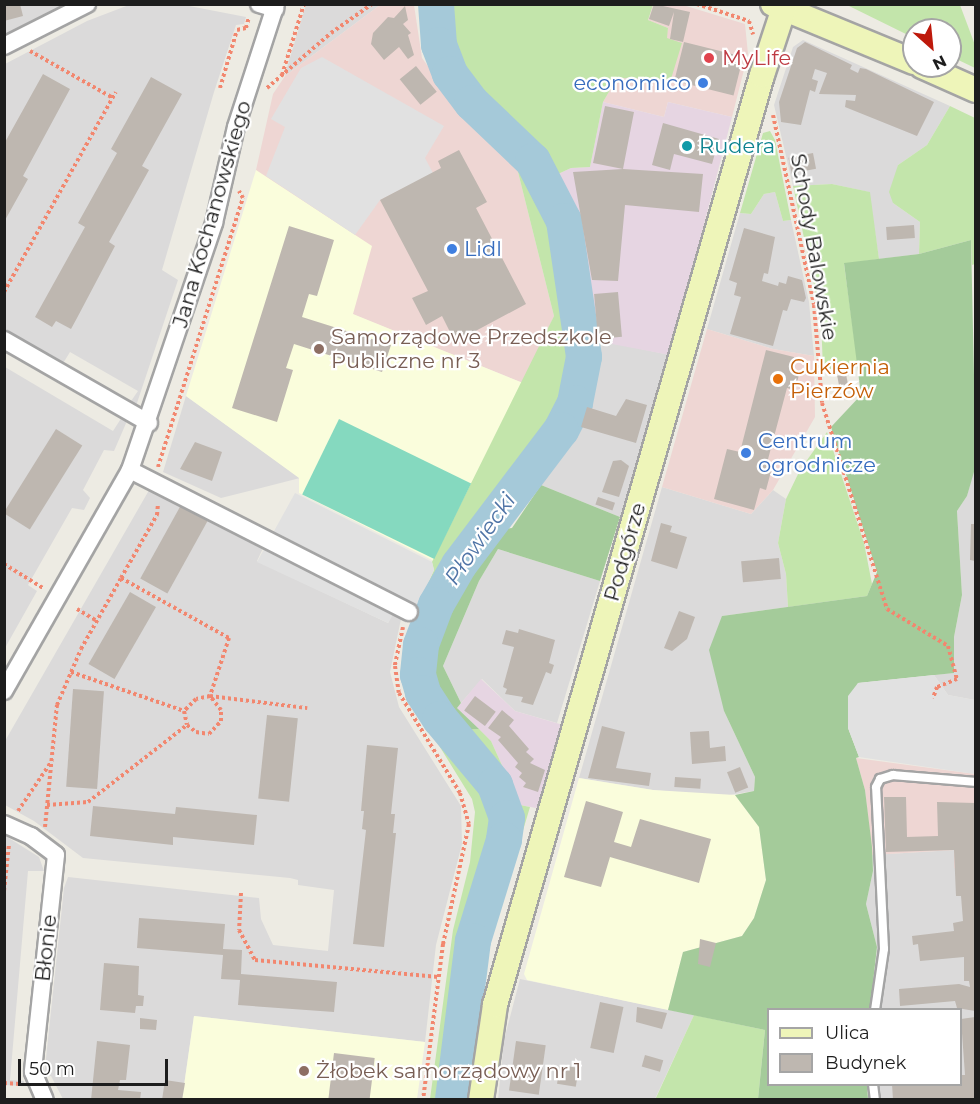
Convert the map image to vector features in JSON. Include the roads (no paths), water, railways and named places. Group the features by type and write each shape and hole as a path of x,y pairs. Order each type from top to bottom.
{"street":[{"path":"4,45 87,4"},
{"name":"Jana Kochanowskiego","path":"4,692 130,470 149,423 214,223 265,8"},
{"path":"793,8 902,57"},
{"name":"Podgórze","path":"481,1100 497,998 762,75 793,8"},
{"path":"948,78 975,90"},
{"path":"4,340 149,423"},
{"path":"130,470 409,612"},
{"name":"Błonie","path":"8,827 32,836 56,855 33,1072 45,1100"}],"lane":[{"path":"875,1008 884,950 876,787 880,779 893,774 975,782"}],"waterway":[{"name":"Płowiecki","path":"436,4 439,45 450,74 472,103 533,161 564,221 584,357 575,403 561,430 459,565 436,605 421,645 418,675 423,693 440,719 495,785 507,818 504,840 473,941 453,1100"}],"place":[{"name":"MyLife","path":"709,58"},
{"name":"economico","path":"703,83"},
{"name":"Rudera","path":"687,146"},
{"name":"Lidl","path":"452,249"},
{"name":"Samorządowe Przedszkole Publiczne nr 3","path":"319,349"},
{"name":"Cukiernia Pierzów","path":"778,379"},
{"name":"Centrum ogrodnicze","path":"746,453"},
{"name":"Żłobek samorządowy nr 1","path":"304,1071"}]}
